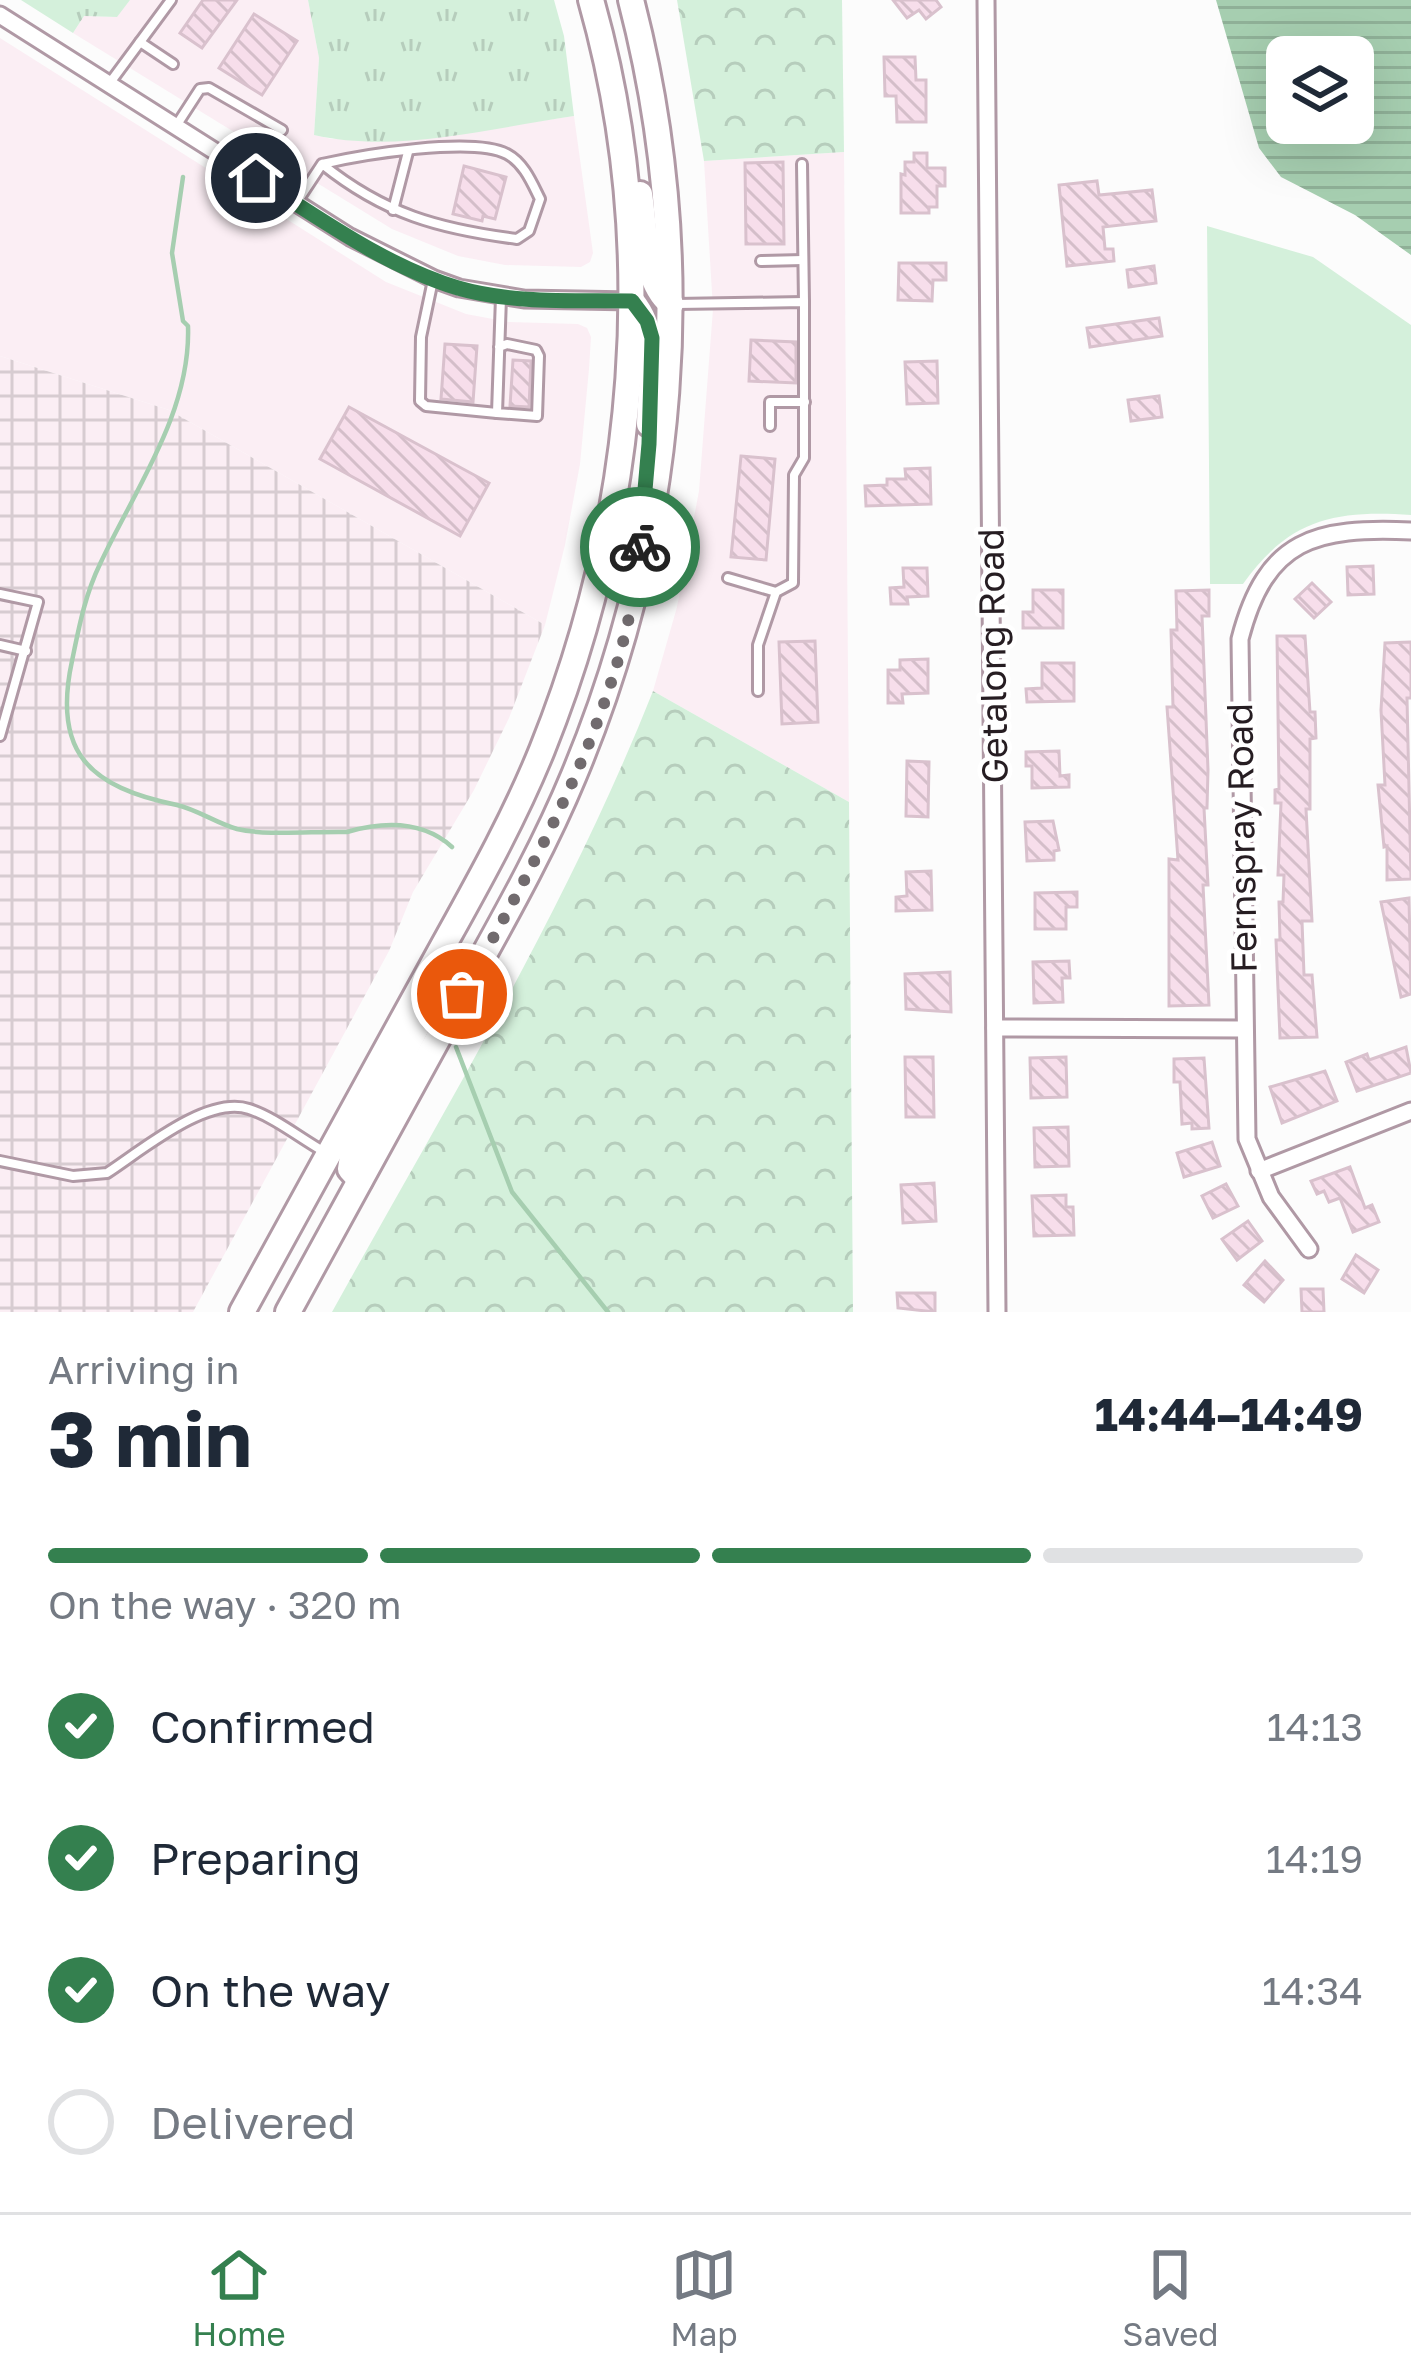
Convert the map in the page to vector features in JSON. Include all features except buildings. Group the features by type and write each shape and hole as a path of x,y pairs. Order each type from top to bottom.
{"main road":[{"path":"242,1312 479,880 541,752 595,589 619,470 632,301 626,201 606,65 591,0"},
{"path":"288,1312 559,810 608,686 636,588 661,458 671,304 659,135 632,0"},
{"path":"606,65 629,133 651,277 671,304"},
{"path":"632,301 647,321 652,338 649,444 636,588"},
{"path":"360,1180 350,1169 351,1155 472,918 479,880"}],"street":[{"name":"Getalong Road","path":"986,0 997,1312"},
{"path":"0,14 369,248 434,279 502,295 632,301"},
{"name":"Fernspray Road","path":"1309,1249 1271,1196 1247,1139 1240,639 1263,576 1317,537 1349,528 1411,531"},
{"path":"995,1028 1243,1029"},
{"path":"1259,1171 1411,1111"}],"lane":[{"path":"109,85 170,0"},
{"path":"140,42 173,64"},
{"path":"175,127 200,89 209,88 282,130"},
{"path":"296,203 322,164 466,145 507,154 528,173 539,199 529,231 517,239 460,232 358,193 322,164"},
{"path":"394,210 408,152"},
{"path":"758,691 758,645 776,592 793,583 794,475 804,458 802,164"},
{"path":"761,261 803,260"},
{"path":"434,279 421,338 420,400 426,406 537,416 536,350 500,347"},
{"path":"497,413 502,295"},
{"path":"632,301 804,302"},
{"path":"770,426 770,402 805,402"},
{"path":"728,578 776,592"},
{"path":"0,594 38,602 0,736"},
{"path":"0,645 26,650"},
{"path":"0,1161 91,1178 107,1173 198,1114 231,1106 249,1108 329,1155"}],"shaded area":[{"path":"130,0 308,0 319,58 314,135 412,140 574,116 593,253 590,262 581,267 505,265 458,256 392,229 73,33 84,16 116,17"},
{"path":"1216,0 1411,0 1411,255 1355,215 1281,177 1259,148"},
{"path":"0,38 386,282 466,314 587,328 591,337 580,464 545,625 169,410 0,356"},
{"path":"844,152 849,802 653,691 677,607 699,491 713,309 704,161"},
{"path":"0,356 169,410 545,625 509,718 474,790 413,892 389,951 193,1312 0,1312"}],"green space":[{"path":"21,0 130,0 117,17 84,16 73,33"},
{"path":"308,0 554,0 564,36 574,116 411,141 314,135 319,58"},
{"path":"677,0 842,0 844,152 704,161"},
{"path":"1207,226 1313,257 1411,325 1411,515 1359,515 1316,523 1278,545 1243,584 1210,584"},
{"path":"653,691 849,802 853,1312 332,1312 543,929"}],"waterway":[{"path":"183,177 172,253 183,321 188,326 187,358 171,419 86,599 67,693 73,742 84,761 121,788 237,829 347,832 401,826 428,832 452,847"},
{"path":"456,1047 512,1192 608,1312"}],"way so far":[{"path":"462,994 574,775 624,633 640,547"}],"route":[{"path":"256,178 350,237 459,288 524,298 632,301 647,321 652,338 640,547"}]}
